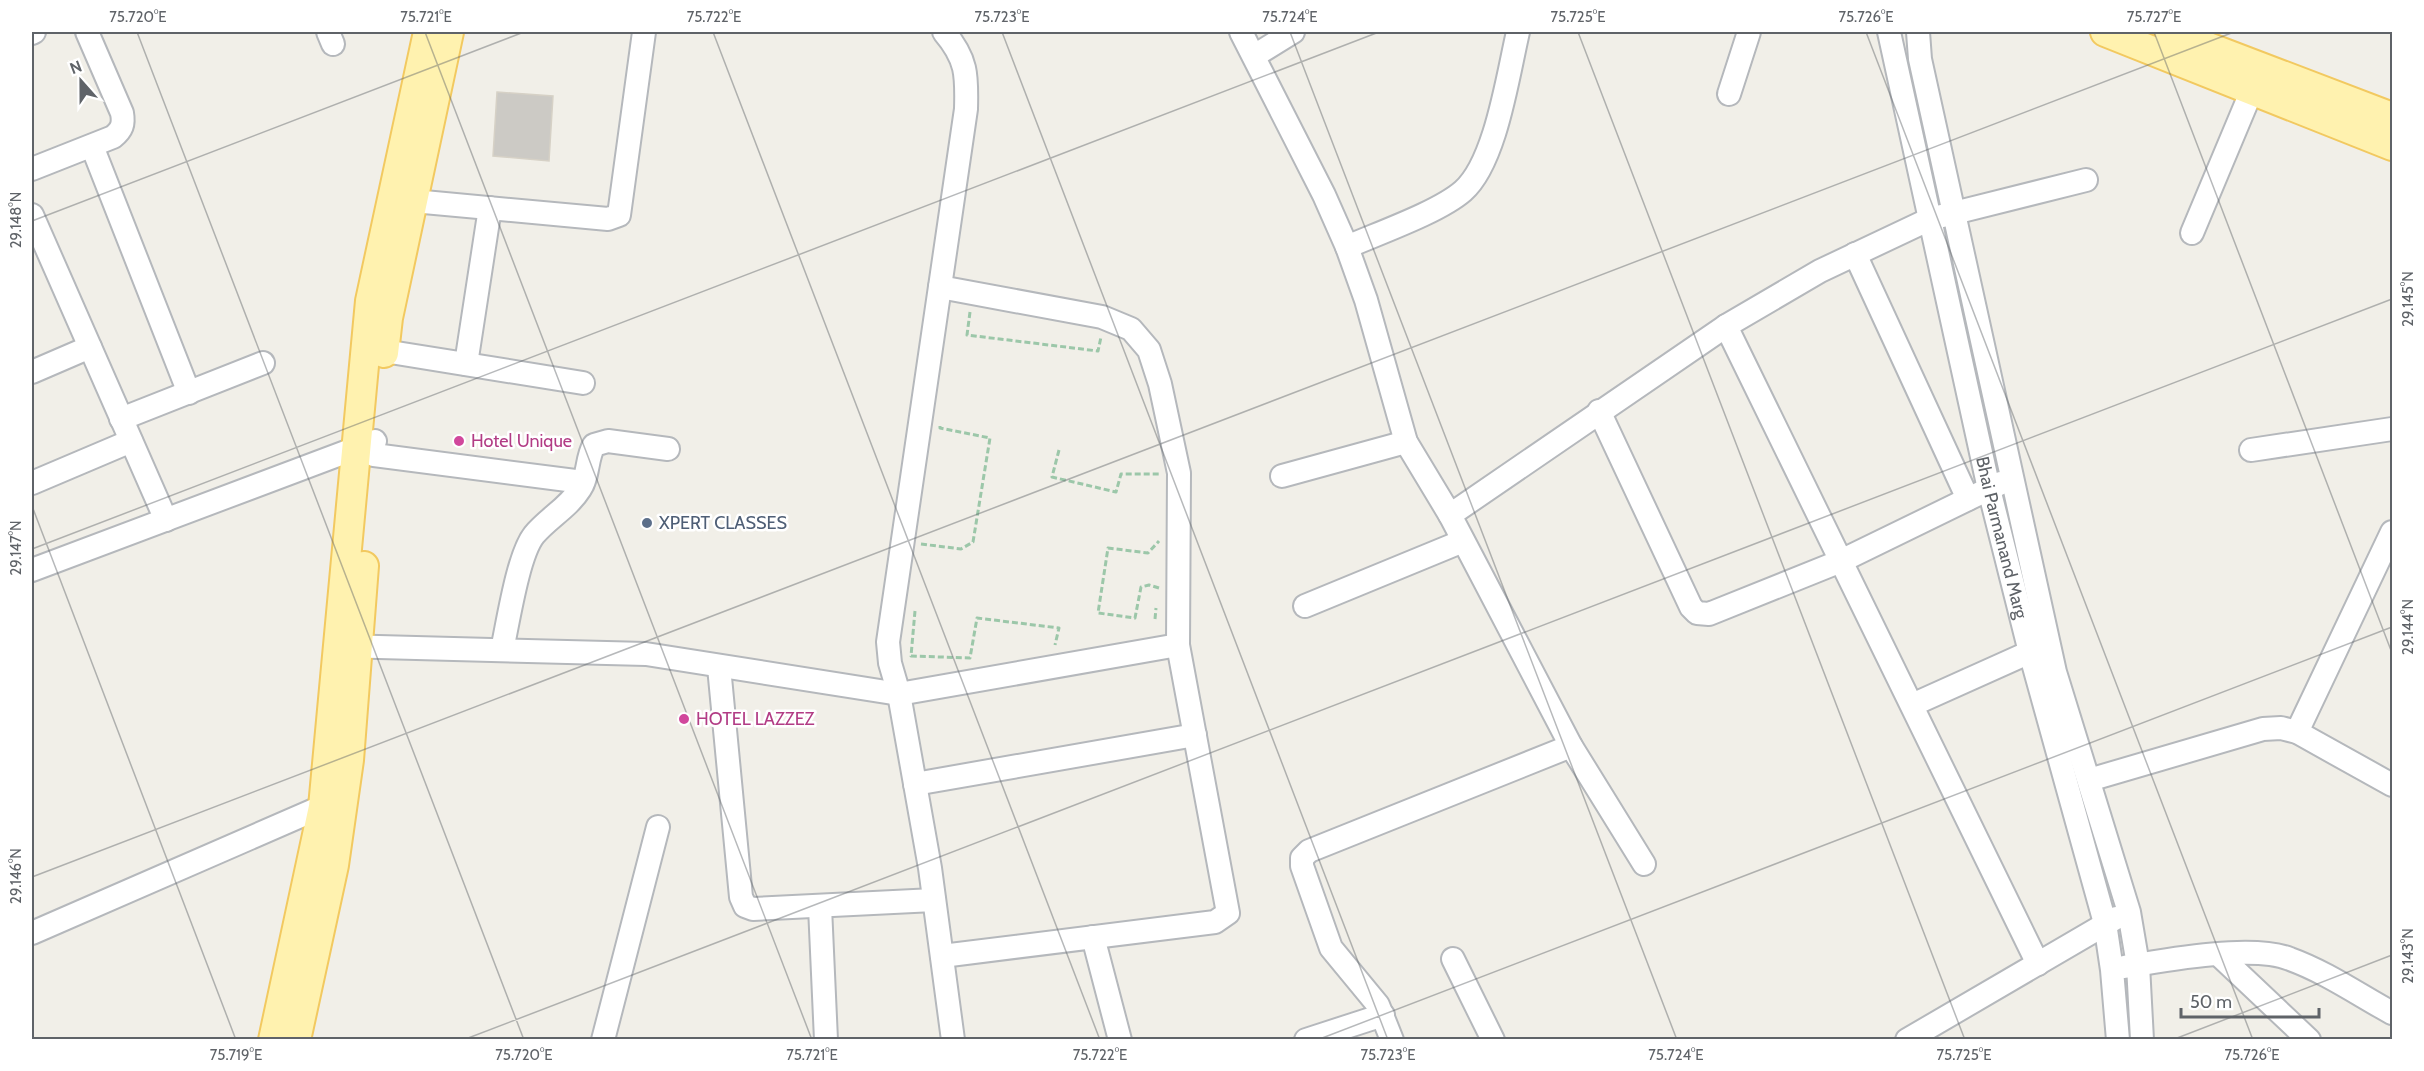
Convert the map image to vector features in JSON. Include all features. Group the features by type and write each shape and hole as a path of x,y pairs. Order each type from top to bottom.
{"main road":[{"path":"369,448 370,301 428,32"},
{"path":"296,1040 334,865 333,802 348,647 369,448 388,318 449,32"},
{"path":"2105,32 2392,146"},
{"path":"2169,32 2392,117"},
{"path":"273,1040 333,802"}],"street":[{"path":"32,169 92,146 121,131 124,122 87,32"},
{"path":"413,201 608,219 619,215 644,32"},
{"path":"944,32 954,43 967,71 966,109 889,632 890,663 899,694 915,784 953,1040"},
{"path":"1241,32 1324,195 1347,247 1366,300 1406,442 1450,515 1571,746 1644,864"},
{"path":"1254,56 1293,32"},
{"path":"1347,247 1435,208 1463,191 1479,171 1490,150 1518,32"},
{"path":"1729,94 1749,32"},
{"name":"Bhai Parmanand Marg","path":"1889,32 1989,489 2030,652 2105,923 2118,1040"},
{"name":"Bhai Parmanand Marg","path":"1918,32 1920,59 2055,672 2129,912 2138,965 2142,1040"},
{"path":"2192,233 2252,90"},
{"path":"92,146 189,393"},
{"path":"1450,515 1726,326 1820,271 1930,219 2086,180"},
{"path":"466,364 490,208"},
{"path":"32,215 166,520"},
{"path":"1855,254 1968,499"},
{"path":"940,287 1101,318 1131,329 1149,350 1160,384 1179,473 1178,645 1228,913 1215,922 942,956"},
{"path":"1726,326 2038,964"},
{"path":"32,372 90,347"},
{"path":"384,351 583,382"},
{"path":"122,419 263,363"},
{"path":"1599,411 1691,607 1698,613 1709,614 1841,561 2012,477"},
{"path":"2251,450 2392,429"},
{"path":"32,483 131,441"},
{"path":"502,650 524,553 533,536 568,504 583,482 594,446 608,441 668,449"},
{"path":"1281,476 1406,442"},
{"path":"32,570 369,448 583,482"},
{"path":"2297,732 2392,532"},
{"path":"1305,606 1463,541"},
{"path":"348,647 646,654 899,694 1178,645"},
{"path":"1912,705 2030,652"},
{"path":"719,667 745,906 753,909 820,907 934,900"},
{"path":"2090,780 2263,729 2280,728 2297,732 2392,784"},
{"path":"915,784 1195,735"},
{"path":"1392,1040 1383,1015 1366,989 1346,969 1331,948 1302,866 1302,858 1305,854 1571,746"},
{"path":"32,933 333,802"},
{"path":"603,1040 658,827"},
{"path":"820,907 826,1040"},
{"path":"1907,1040 1935,1033 2038,964 2105,923 2129,912"},
{"path":"1093,937 1120,1040"},
{"path":"2112,970 2256,952 2288,958 2315,970 2392,1013"},
{"path":"2219,955 2302,1037"},
{"path":"1453,959 1492,1040"},
{"path":"1306,1040 1383,1015"}],"path":[{"path":"963,308 970,309 967,335 1098,351 1103,329"},
{"path":"921,544 961,549 973,542 975,530 990,438 940,428 942,417"},
{"path":"1059,450 1052,477 1116,492 1121,474 1159,474 1161,484"},
{"path":"1155,619 1159,588 1149,585 1141,587 1135,618 1098,613 1108,548 1148,553 1164,536"},
{"path":"915,611 911,656 970,658 977,618 1059,628 1051,667"}],"building":[{"path":"497,92 553,96 549,161 493,156"}],"place":[{"name":"Hotel Unique","path":"459,441"},
{"name":"XPERT CLASSES","path":"647,523"},
{"name":"HOTEL LAZZEZ","path":"684,719"}]}
